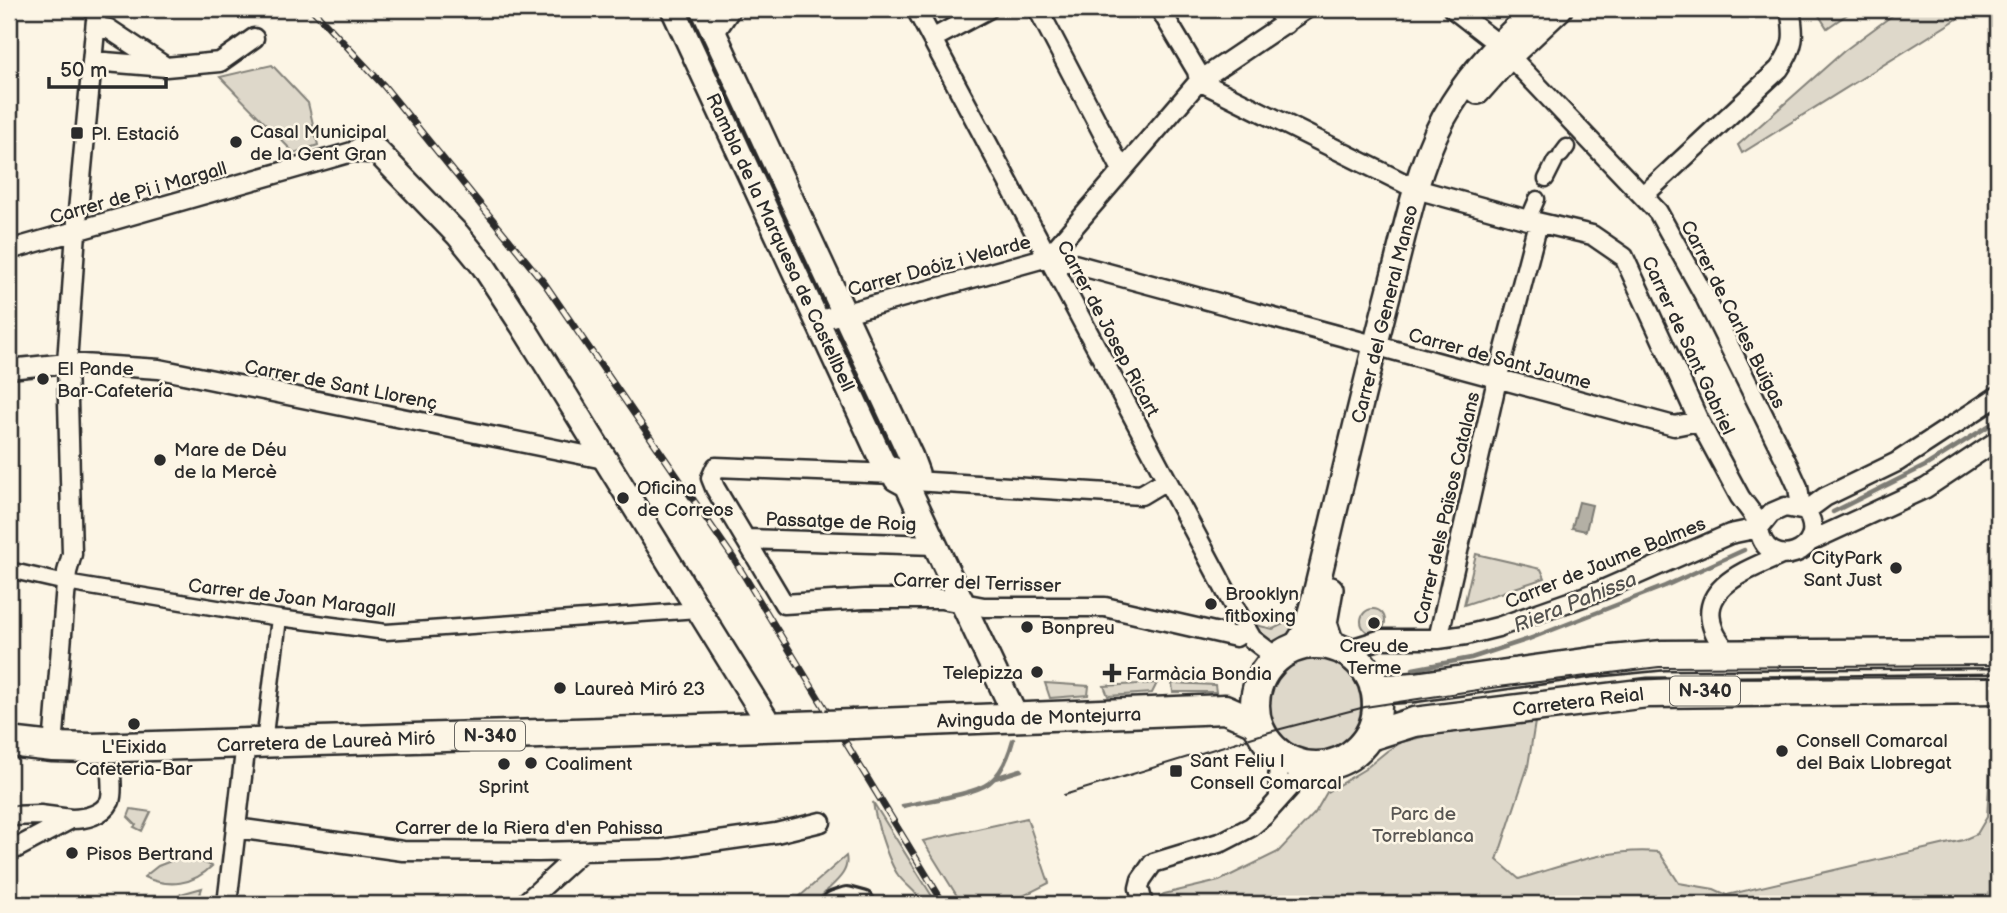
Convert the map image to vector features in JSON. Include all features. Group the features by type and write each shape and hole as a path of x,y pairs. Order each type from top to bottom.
{"main road":[{"path":"1225,709 1258,684 1285,654 1303,646 1338,649 1361,665 1374,687 1377,711 1370,736"},
{"name":"Carretera Reial","path":"1374,687 1415,687 1630,657 1998,653"},
{"path":"1258,684 1255,696 1257,723 1269,747 1278,754"},
{"name":"Carretera Reial","path":"1370,736 1414,722 1647,693 1998,689"},
{"name":"Avinguda de Montejurra","path":"840,724 1225,709 1257,723"},
{"name":"Carretera de Laureà Miró","path":"9,742 53,747 110,763 258,737 840,724"},
{"name":"N-340","path":"1278,754 1294,762 1326,764 1343,760 1358,751 1370,736"},
{"path":"835,904 847,900 862,904"}],"street":[{"name":"Rambla de la Marquesa de Castellbell","path":"673,9 882,461 887,467 905,475"},
{"name":"Rambla de la Marquesa de Castellbell","path":"703,9 911,457 905,475 1016,718"},
{"path":"715,34 731,9"},
{"name":"Carrer de Josep Ricart","path":"916,9 1247,631 1252,639 1285,654"},
{"path":"932,39 988,9"},
{"path":"1038,9 1122,170"},
{"path":"1160,9 1196,71 1199,81"},
{"name":"Carrer Daóiz i Velarde","path":"817,321 1048,257 1199,81 1281,16 1306,9"},
{"name":"Carrer de Carles Buïgas","path":"1453,9 1504,50 1567,147 1644,195 1658,212 1704,295 1798,487 1803,509"},
{"name":"Carrer del General Manso","path":"1285,654 1304,631 1314,598 1423,191 1432,141 1451,105 1504,50 1536,9"},
{"name":"Carrer del General Manso","path":"1504,50 1560,9"},
{"path":"1644,195 1779,69 1791,51 1794,30 1790,9"},
{"path":"53,747 66,583 72,554 67,363 76,232 97,18"},
{"path":"97,18 136,49 166,67"},
{"path":"93,61 166,67 220,62 254,38"},
{"name":"Carrer de Sant Gabriel","path":"1199,81 1423,191 1592,235 1624,257 1699,421 1740,497 1760,526"},
{"path":"1533,221 1541,190 1567,147"},
{"path":"359,150 377,151 429,202 484,267 771,727"},
{"name":"Carrer de Pi i Margall","path":"9,250 359,150"},
{"name":"Carrer dels Països Catalans","path":"1438,639 1533,221"},
{"name":"Carrer de Sant Jaume","path":"1048,257 1674,426 1699,421"},
{"name":"Carrer del General Manso","path":"1338,649 1327,634 1325,616 1382,348"},
{"name":"Carrer de Sant Llorenç","path":"9,369 67,363 159,369 604,459"},
{"path":"1781,555 1767,548 1763,542 1760,526 1771,513 1785,507 1803,509 1897,462 1998,396"},
{"path":"1729,654 1714,632 1710,615 1712,598 1721,586 1737,576 1781,555 1794,553 1811,541 1926,488 1998,440"},
{"path":"745,539 715,488 712,478 716,467 905,475 1141,495 1166,480"},
{"path":"1803,509 1813,525 1811,541"},
{"name":"Carrer de Jaume Balmes","path":"1338,649 1382,639 1438,639 1477,633 1548,611 1730,534 1760,526"},
{"name":"Passatge de Roig","path":"745,539 935,545"},
{"name":"Carrer del Terrisser","path":"745,539 784,604 865,599 941,599 984,607 1105,607 1236,637 1247,631"},
{"name":"Carrer de Joan Maragall","path":"9,570 66,583 279,618 386,632 698,610"},
{"path":"227,904 236,828 258,737 279,618"},
{"path":"1278,754 1279,797"},
{"path":"9,816 40,815 83,819 102,810 111,799 110,763"},
{"path":"1143,904 1139,888 1141,880 1153,863 1234,837 1264,816 1310,765"},
{"path":"9,852 71,819"},
{"name":"Carrer de la Riera d'en Pahissa","path":"236,828 402,851 582,851 662,849 776,833 821,822"},
{"path":"524,904 582,851"}],"green space":[{"path":"1815,9 1855,9 1827,28"},
{"path":"1901,9 1973,9 1742,153 1738,145 1844,51"},
{"path":"272,65 308,103 318,145 294,153 220,77"},
{"path":"1476,554 1541,569 1545,578 1464,605"},
{"path":"1373,609 1382,612 1385,621 1382,630 1373,633 1364,630 1361,621 1364,612"},
{"path":"1298,617 1290,636 1276,643 1262,641 1251,624 1273,629"},
{"path":"1313,657 1331,661 1347,671 1357,687 1361,705 1357,723 1347,739 1331,749 1313,753 1295,749 1279,739 1269,723 1265,705 1269,687 1279,671 1295,661"},
{"path":"1045,683 1089,686 1088,695 1050,698"},
{"path":"1157,683 1152,693 1108,696 1104,686"},
{"path":"1172,683 1215,685 1216,692 1173,692"},
{"name":"Parc de Torreblanca","path":"1535,722 1528,766 1497,860 1519,879 1605,855 1659,852 1679,883 1714,889 1727,895 1963,840 1977,834 1987,817 1991,751 1998,743 1998,904 1160,904 1159,897 1164,894 1219,881 1278,852 1315,813 1327,792 1402,742 1438,733"},
{"path":"873,802 937,904 923,904 898,875 882,840"},
{"path":"131,809 151,812 142,831 134,827 136,825 128,817"},
{"path":"1027,818 1049,883 1007,904 962,904 923,841"},
{"path":"846,856 845,870 816,904 791,904"},
{"path":"176,859 195,859 212,866 197,877 180,883 162,883 144,877 158,866"},
{"path":"202,888 197,904 170,904 181,894"}],"shaded area":[{"path":"1579,502 1592,505 1586,531 1572,528"}],"waterway":[{"path":"1833,512 1925,466 1998,420"},
{"name":"Riera Pahissa","path":"1413,669 1471,658 1529,639 1665,586 1744,550"},
{"name":"Riera Pahissa","path":"903,806 960,794 989,783 998,774 1013,740"},
{"name":"Riera Pahissa","path":"995,778 1021,770"}],"tram line":[{"path":"1064,795 1273,731 1365,707 1491,688 1659,667 1998,665"},
{"path":"1632,680 1998,677"}],"railway":[{"path":"312,9 384,86 545,284 734,559 944,904"}],"place":[{"name":"Pl. Estació","path":"77,133"},
{"name":"Casal Municipal de la Gent Gran","path":"236,142"},
{"name":"El Pande Bar-Cafetería","path":"43,379"},
{"name":"Mare de Déu de la Mercè","path":"160,460"},
{"name":"Oficina de Correos","path":"623,498"},
{"name":"CityPark Sant Just","path":"1896,568"},
{"name":"Brooklyn fitboxing","path":"1211,604"},
{"name":"Creu de Terme","path":"1374,623"},
{"name":"Bonpreu","path":"1027,627"},
{"name":"Telepizza","path":"1037,672"},
{"name":"Farmàcia Bondia","path":"1112,673"},
{"name":"Laureà Miró 23","path":"560,688"},
{"name":"L'Eixida Cafeteria-Bar","path":"134,724"},
{"name":"Consell Comarcal del Baix Llobregat","path":"1782,751"},
{"name":"Coaliment","path":"531,763"},
{"name":"Sprint","path":"504,764"},
{"name":"Sant Feliu | Consell Comarcal","path":"1176,771"},
{"name":"Pisos Bertrand","path":"72,853"}]}
